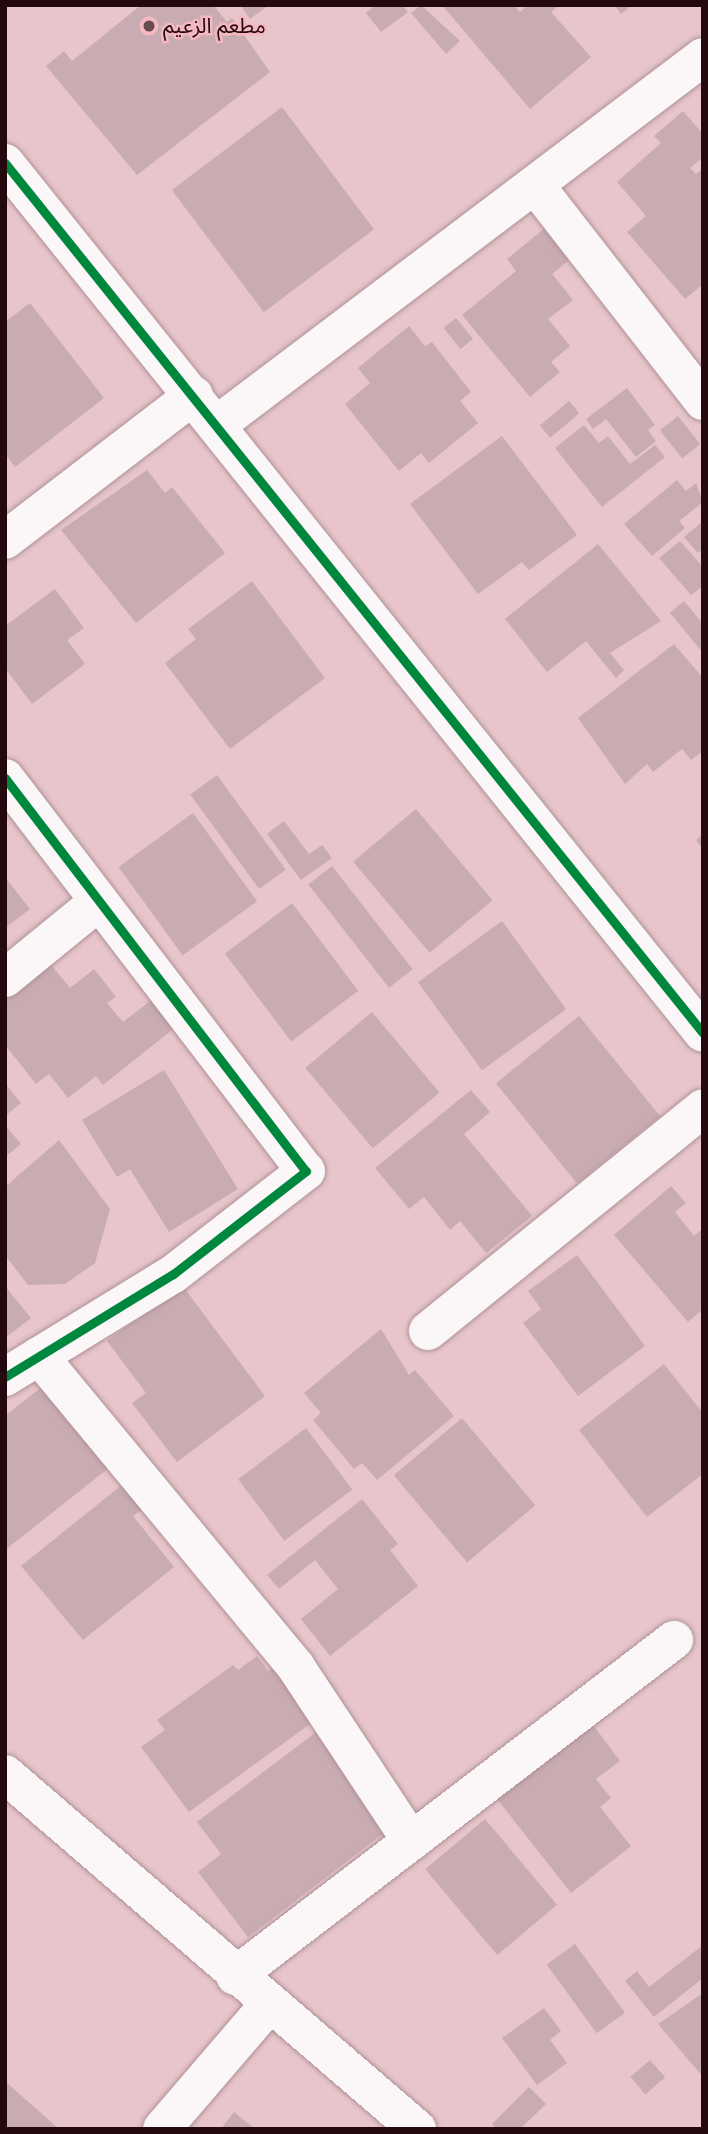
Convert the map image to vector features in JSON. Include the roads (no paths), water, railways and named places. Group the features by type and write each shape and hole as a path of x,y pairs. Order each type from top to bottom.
{"street":[{"path":"218,424 703,57"},
{"path":"5,163 696,1009"},
{"path":"535,185 703,401"},
{"path":"5,540 194,395"},
{"path":"5,778 97,903 238,1076 306,1171 173,1274 5,1377"},
{"path":"5,978 97,903"},
{"path":"428,1331 703,1108"},
{"path":"39,1356 296,1667 411,1841"},
{"path":"235,1976 674,1640"},
{"path":"5,1774 235,1976 417,2129"},
{"path":"162,2129 269,2004"}],"place":[{"name":"مطعم الزعيم","path":"149,26"}]}
